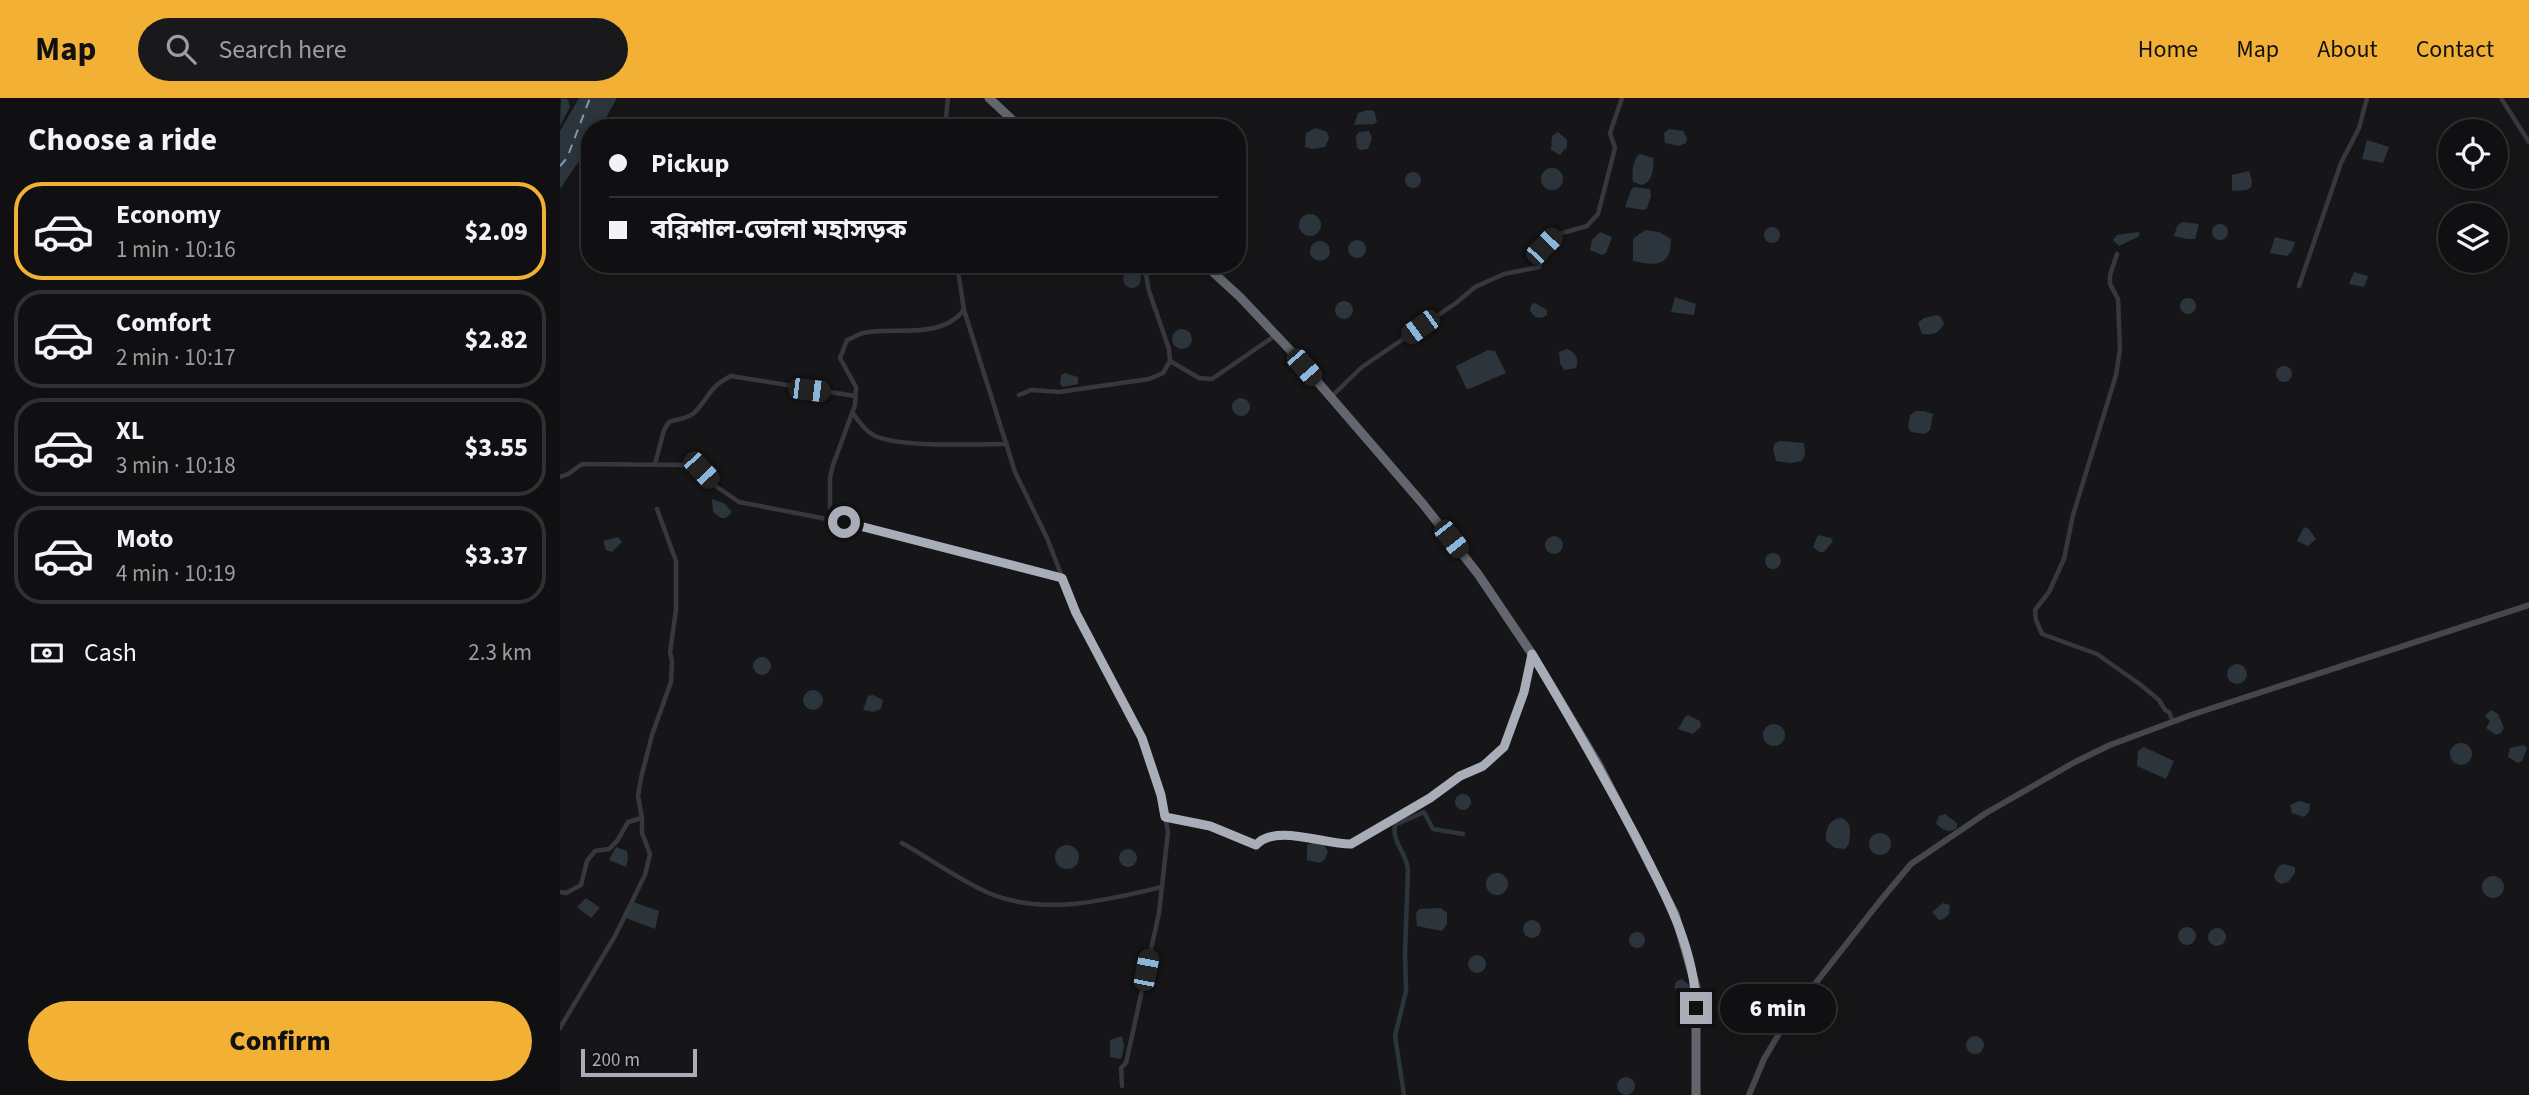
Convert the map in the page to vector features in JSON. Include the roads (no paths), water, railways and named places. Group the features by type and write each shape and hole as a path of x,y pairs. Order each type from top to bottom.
{"highway":[{"path":"989,98 1011,119"},
{"path":"1214,273 1276,335 1431,514 1478,574 1532,654 1598,764 1675,914 1696,987 1696,1095"}],"main road":[{"path":"1749,1095 1764,1059 1789,1017 1818,977 1911,864 1986,813 2110,745 2411,642 2529,605"}],"street":[{"path":"946,119 948,98"},
{"path":"1330,397 1362,367 1475,287 1504,274 1539,267 1544,246 1555,235 1587,226 1598,214 1602,201 1615,148 1610,133 1622,98"},
{"path":"2299,286 2342,163 2359,128 2367,98"},
{"path":"2501,98 2529,142"},
{"path":"2117,254 2110,284 2118,299 2119,361 2102,427 2073,515 2064,559 2049,592 2035,610 2036,620 2042,634 2097,654 2126,673 2159,700 2173,722"},
{"path":"958,273 964,310 1016,471 1047,538 1076,613 1142,738 1161,795 1168,832 1159,913 1126,1063 1121,1068 1122,1086"},
{"path":"1019,395 1031,390 1059,391 1149,379 1163,373 1170,361 1146,273"},
{"path":"830,520 833,465 852,412 856,387 840,358 847,340 863,333 928,329 955,320 964,310"},
{"path":"1170,361 1199,378 1212,379 1276,335"},
{"path":"655,464 664,430 669,422 694,413 717,383 731,376 855,396"},
{"path":"852,412 863,426 876,436 915,442 1007,444"},
{"path":"560,477 582,464 685,465 701,470 717,487 739,502 858,525 1062,578"},
{"path":"560,1028 615,936 645,875 650,854 642,833 638,796 652,735 671,682 670,652 676,610 676,561 657,509"},
{"path":"1165,817 1210,826 1256,845 1271,836 1308,837 1351,844 1430,798 1460,776 1483,766 1504,747 1524,692 1532,654"},
{"path":"560,892 566,893 581,885 587,861 595,851 609,849 628,822 642,818"},
{"path":"901,843 992,894 1024,903 1083,905 1162,887"}],"waterway":[{"path":"1404,1095 1395,1036 1406,991 1408,869 1395,837 1395,825 1424,812 1433,829 1463,834"}]}
